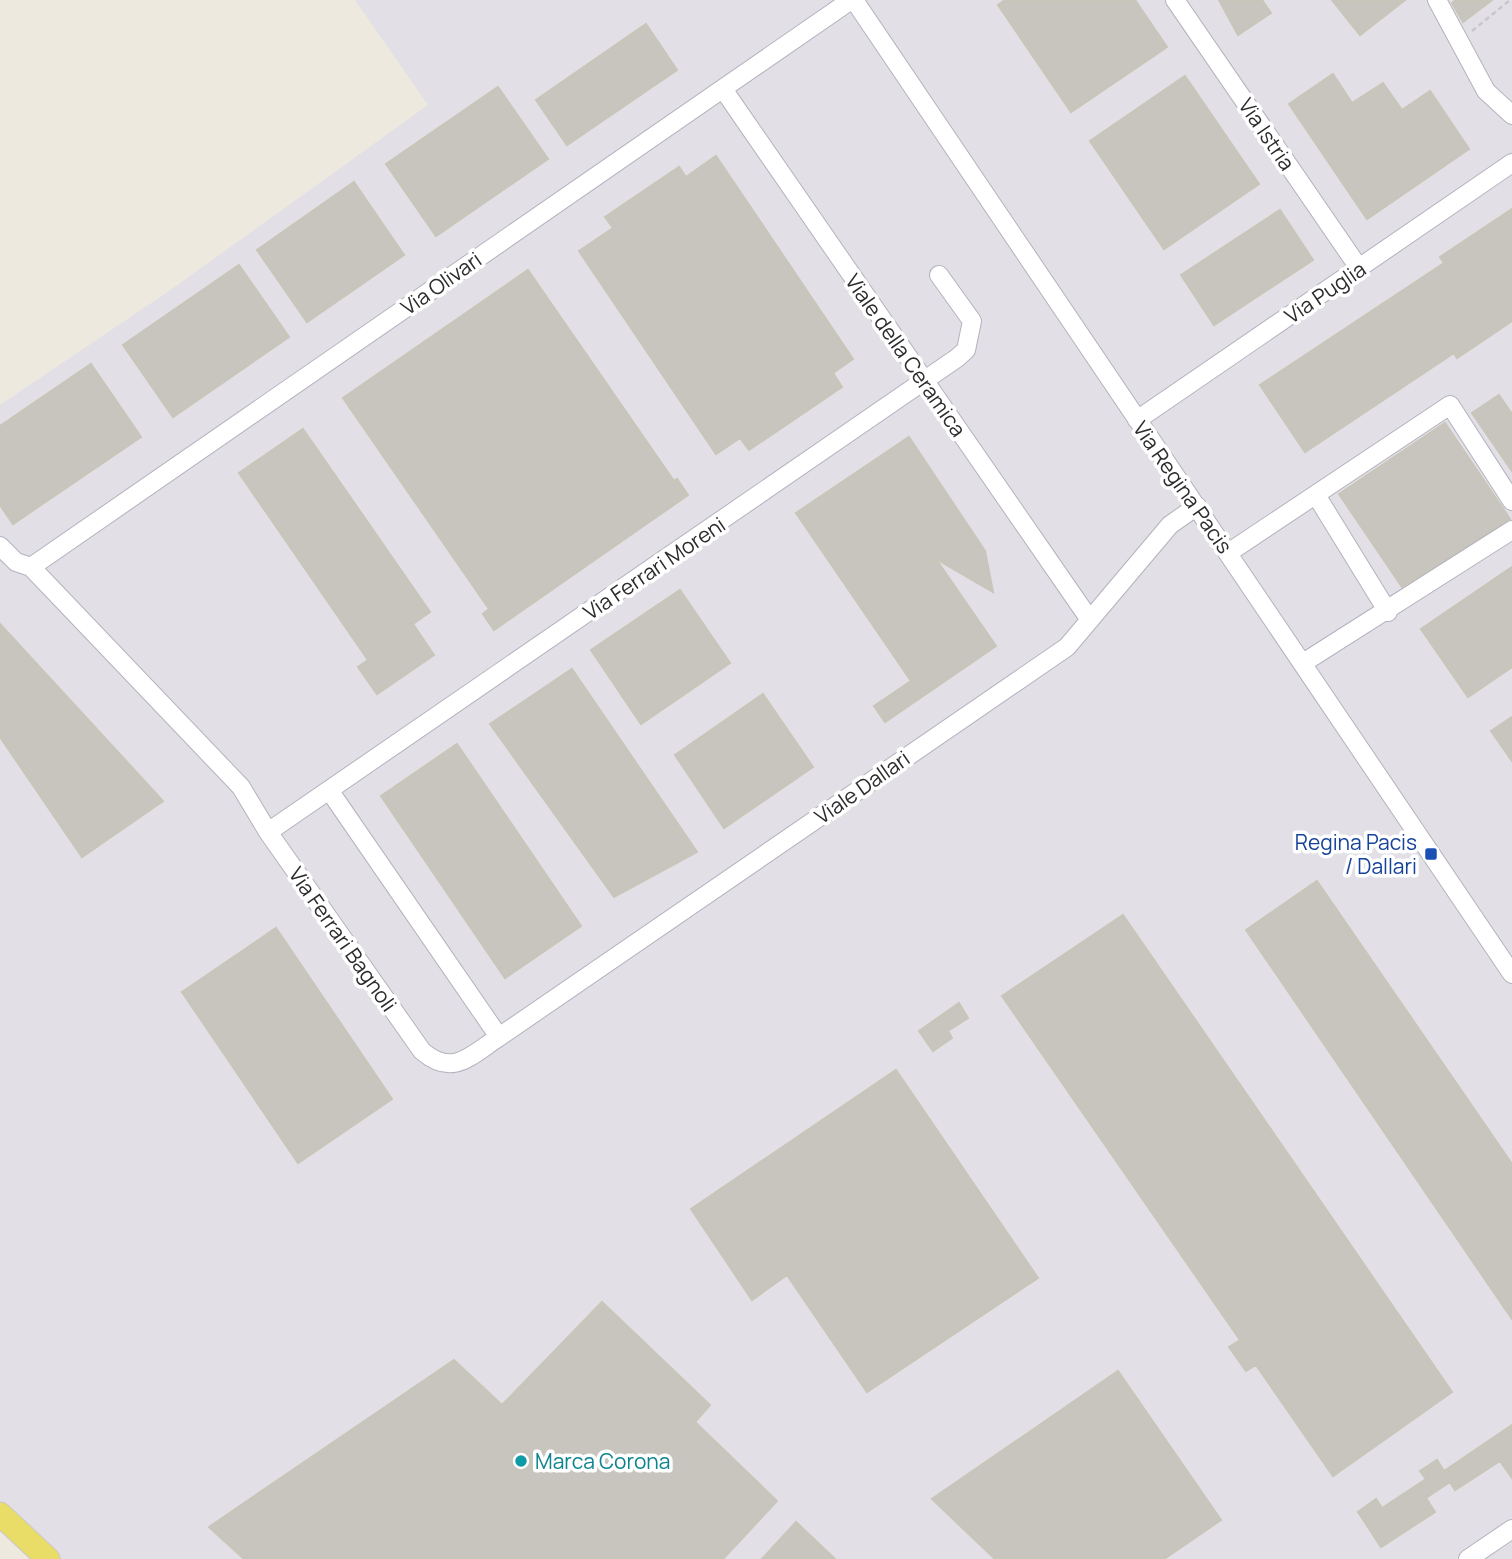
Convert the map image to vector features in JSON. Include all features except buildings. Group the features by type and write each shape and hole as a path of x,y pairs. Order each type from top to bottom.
{"main road":[{"path":"0,1514 48,1559"}],"street":[{"name":"Via Olivari","path":"31,567 853,0"},
{"name":"Via Regina Pacis","path":"853,0 1512,974"},
{"name":"Via Istria","path":"1175,0 1359,268"},
{"path":"1437,0 1486,91 1512,115"},
{"name":"Viale della Ceramica","path":"723,89 1090,620"},
{"name":"Via Puglia","path":"1137,420 1512,163"},
{"name":"Via Ferrari Moreni","path":"268,832 925,382 966,350 972,321 939,275"},
{"path":"1228,552 1450,405 1512,501"},
{"path":"1316,495 1388,612"},
{"name":"Viale Dallari","path":"499,1037 1067,647 1170,525 1197,506"},
{"path":"1303,663 1388,612 1512,530"},
{"name":"Via Ferrari Bagnoli","path":"0,546 16,562 31,567 242,787 268,832 422,1051 443,1065 458,1064 499,1037"},
{"path":"329,790 499,1037"},
{"path":"1468,1559 1512,1529"}],"path":[{"path":"1458,42 1510,0"}],"shaded area":[{"path":"355,0 1512,0 1512,1559 31,1559 0,1529 0,405 172,289 428,105"}],"place":[{"name":"Regina Pacis / Dallari","path":"1431,854"},
{"name":"Marca Corona","path":"521,1461"}]}
